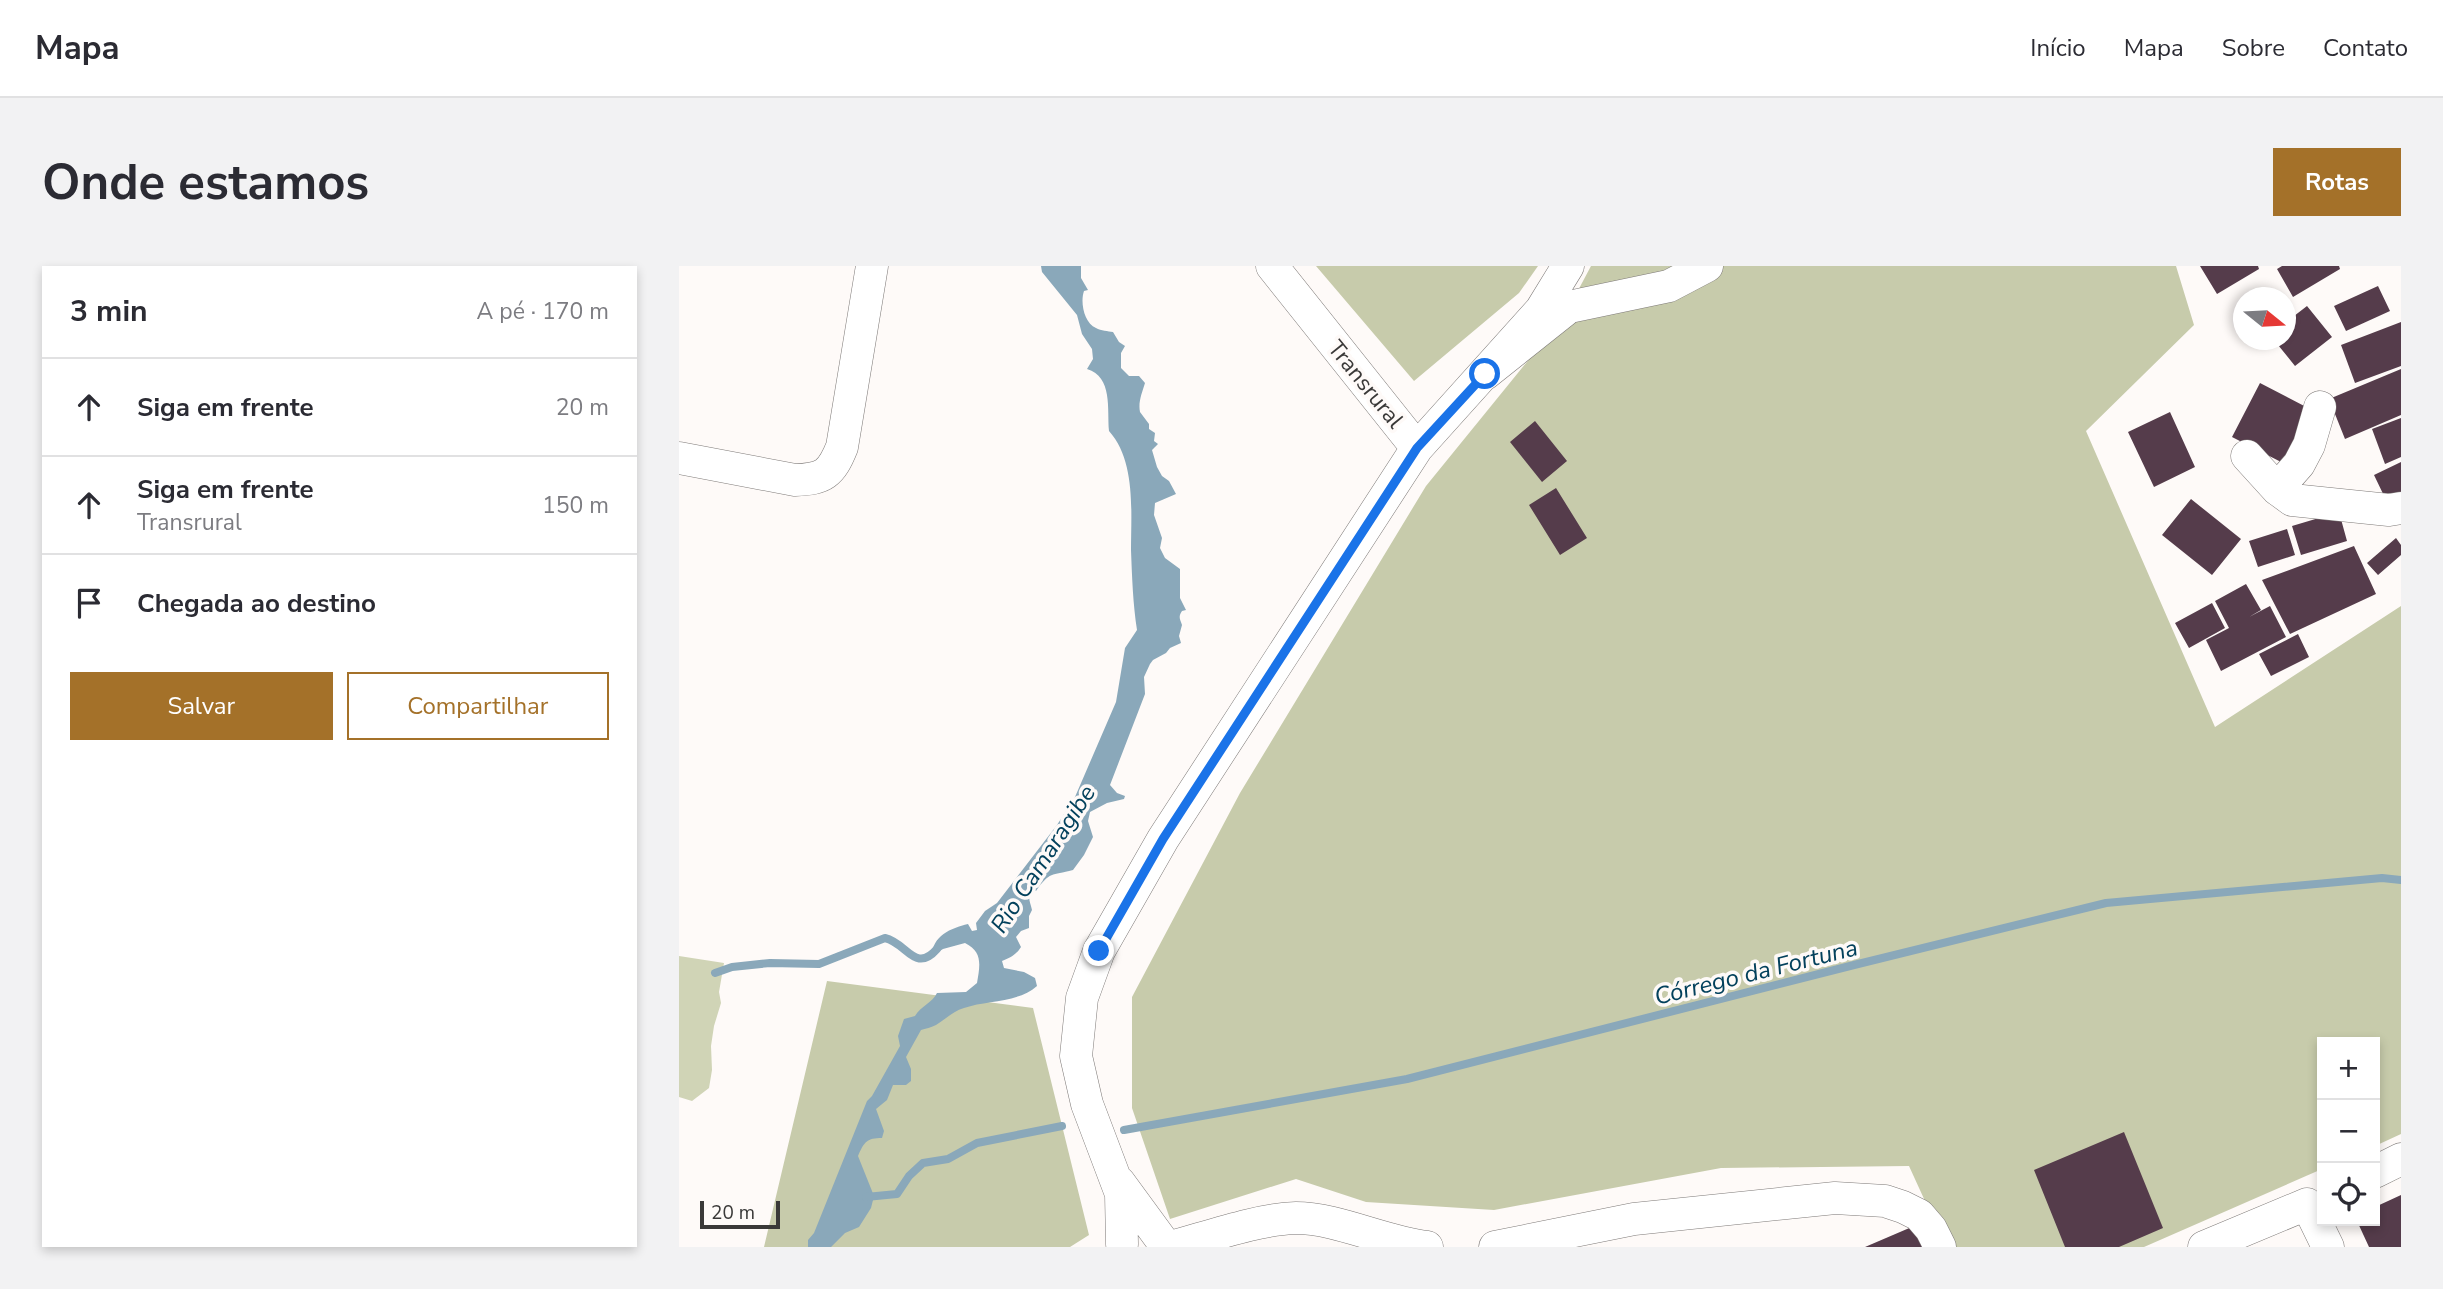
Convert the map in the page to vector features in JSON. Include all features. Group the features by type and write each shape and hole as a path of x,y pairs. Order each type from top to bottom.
{"street":[{"path":"679,458 795,480 812,480 825,475 835,463 842,447 872,266"},
{"name":"Transrural","path":"1121,1245 1121,1194 1087,1104 1076,1056 1082,998 1099,951 1163,839 1417,448 1272,266"},
{"path":"1417,448 1541,310 1568,266"},
{"path":"1485,374 1569,307 1669,286 1707,266"},
{"path":"2277,489 2299,464 2309,445 2320,407"},
{"path":"2247,456 2277,489 2292,500 2389,510 2401,508"},
{"path":"2380,1170 2401,1159"},
{"name":"Transrural","path":"1112,1172 1165,1244"},
{"path":"1495,1247 1634,1219 1835,1198 1885,1201 1903,1207 1919,1215 1931,1229 1940,1247"},
{"path":"2224,1243 2315,1200 2328,1247"},
{"path":"1121,1245 1125,1237 1136,1229 1150,1229 1165,1244 1274,1220 1297,1218 1427,1247"}],"green space":[{"path":"1316,266 1538,266 1519,293 1414,381"},
{"path":"1591,266 2176,266 2194,325 2086,431 2215,727 2401,606 2401,1134 2380,1144 2380,1037 2317,1037 2317,1171 2144,1247 1946,1247 1909,1166 1721,1168 1494,1210 1366,1202 1296,1179 1170,1219 1132,1108 1132,997 1240,793 1426,486 1565,315"},
{"path":"679,956 724,963 719,992 721,1003 711,1046 712,1070 709,1088 692,1101 679,1097"},
{"path":"827,981 1033,1008 1089,1235 1070,1247 764,1247"}],"water":[{"name":"Rio Camaragibe","path":"1041,266 1081,266 1081,278 1088,290 1084,291 1083,296 1086,317 1096,328 1113,332 1125,346 1121,353 1121,368 1129,376 1139,376 1145,383 1140,412 1149,424 1149,429 1155,433 1154,441 1158,444 1152,450 1157,467 1176,494 1155,503 1154,515 1162,538 1160,548 1165,558 1180,569 1180,598 1186,610 1182,611 1180,616 1181,643 1153,660 1144,677 1145,694 1110,785 1117,793 1125,796 1124,799 1107,803 1090,812 1088,821 1093,837 1073,870 1051,875 1036,891 1032,890 1030,893 1032,910 1029,928 1016,937 1021,947 1019,950 1002,961 1004,968 1024,972 1035,978 1037,986 1012,998 960,1009 936,1025 921,1030 906,1057 911,1069 911,1081 906,1085 893,1085 887,1100 876,1109 884,1131 882,1138 867,1142 858,1156 874,1196 871,1208 859,1227 845,1233 831,1247 808,1247 808,1240 814,1233 867,1101 900,1046 898,1036 904,1019 915,1016 937,993 966,992 977,983 979,960 971,947 965,943 943,949 932,956 935,943 949,931 968,924 972,931 977,930 976,923 985,911 997,903 1057,825 1075,797 1116,702 1125,648 1137,630 1132,580 1128,472 1118,443 1109,431 1105,386 1095,373 1087,369 1093,359 1092,349 1082,334 1077,315 1042,272"}],"building":[{"path":"2200,266 2258,266 2259,269 2217,294"},
{"path":"2282,266 2339,266 2340,269 2296,295 2296,287 2287,287 2277,269"},
{"path":"2378,286 2390,311 2346,331 2334,306"},
{"path":"2307,306 2332,337 2295,366 2282,350 2296,350 2296,314"},
{"path":"2401,322 2401,366 2355,383 2341,345"},
{"path":"2401,369 2401,415 2345,439 2329,399"},
{"path":"2260,383 2310,409 2283,463 2232,437"},
{"path":"2170,412 2195,467 2154,487 2128,432"},
{"path":"2401,418 2401,457 2385,464 2372,429"},
{"path":"1535,421 1567,461 1542,482 1510,442"},
{"path":"2401,462 2401,493 2386,500 2374,475"},
{"path":"1556,488 1587,538 1560,555 1529,505"},
{"path":"2191,499 2241,539 2212,575 2162,535"},
{"path":"2339,512 2347,541 2301,555 2292,526"},
{"path":"2287,529 2295,555 2258,567 2249,541"},
{"path":"2396,538 2401,545 2401,555 2378,575 2367,563"},
{"path":"2354,546 2376,594 2290,634 2262,580"},
{"path":"2246,584 2261,610 2249,617 2270,606 2286,637 2221,671 2206,640 2229,628 2215,601"},
{"path":"2212,603 2225,628 2189,648 2175,623"},
{"path":"2298,634 2309,657 2271,676 2259,654"},
{"path":"2124,1132 2163,1228 2119,1247 2065,1247 2034,1170"},
{"path":"2401,1195 2401,1247 2369,1247 2359,1226 2380,1226 2380,1205"},
{"path":"1921,1223 1931,1247 1865,1247"}],"waterway":[{"name":"Córrego da Fortuna","path":"1124,1130 1407,1079 2106,903 2382,878 2401,880"},
{"path":"715,973 732,967 770,963 819,964 885,938 917,958 923,959 937,949"},
{"name":"Córrego da Fortuna","path":"866,1197 897,1194 909,1176 923,1163 948,1159 977,1143 1062,1126"}],"route":[{"path":"1099,951 1163,839 1417,448 1485,374"}]}
